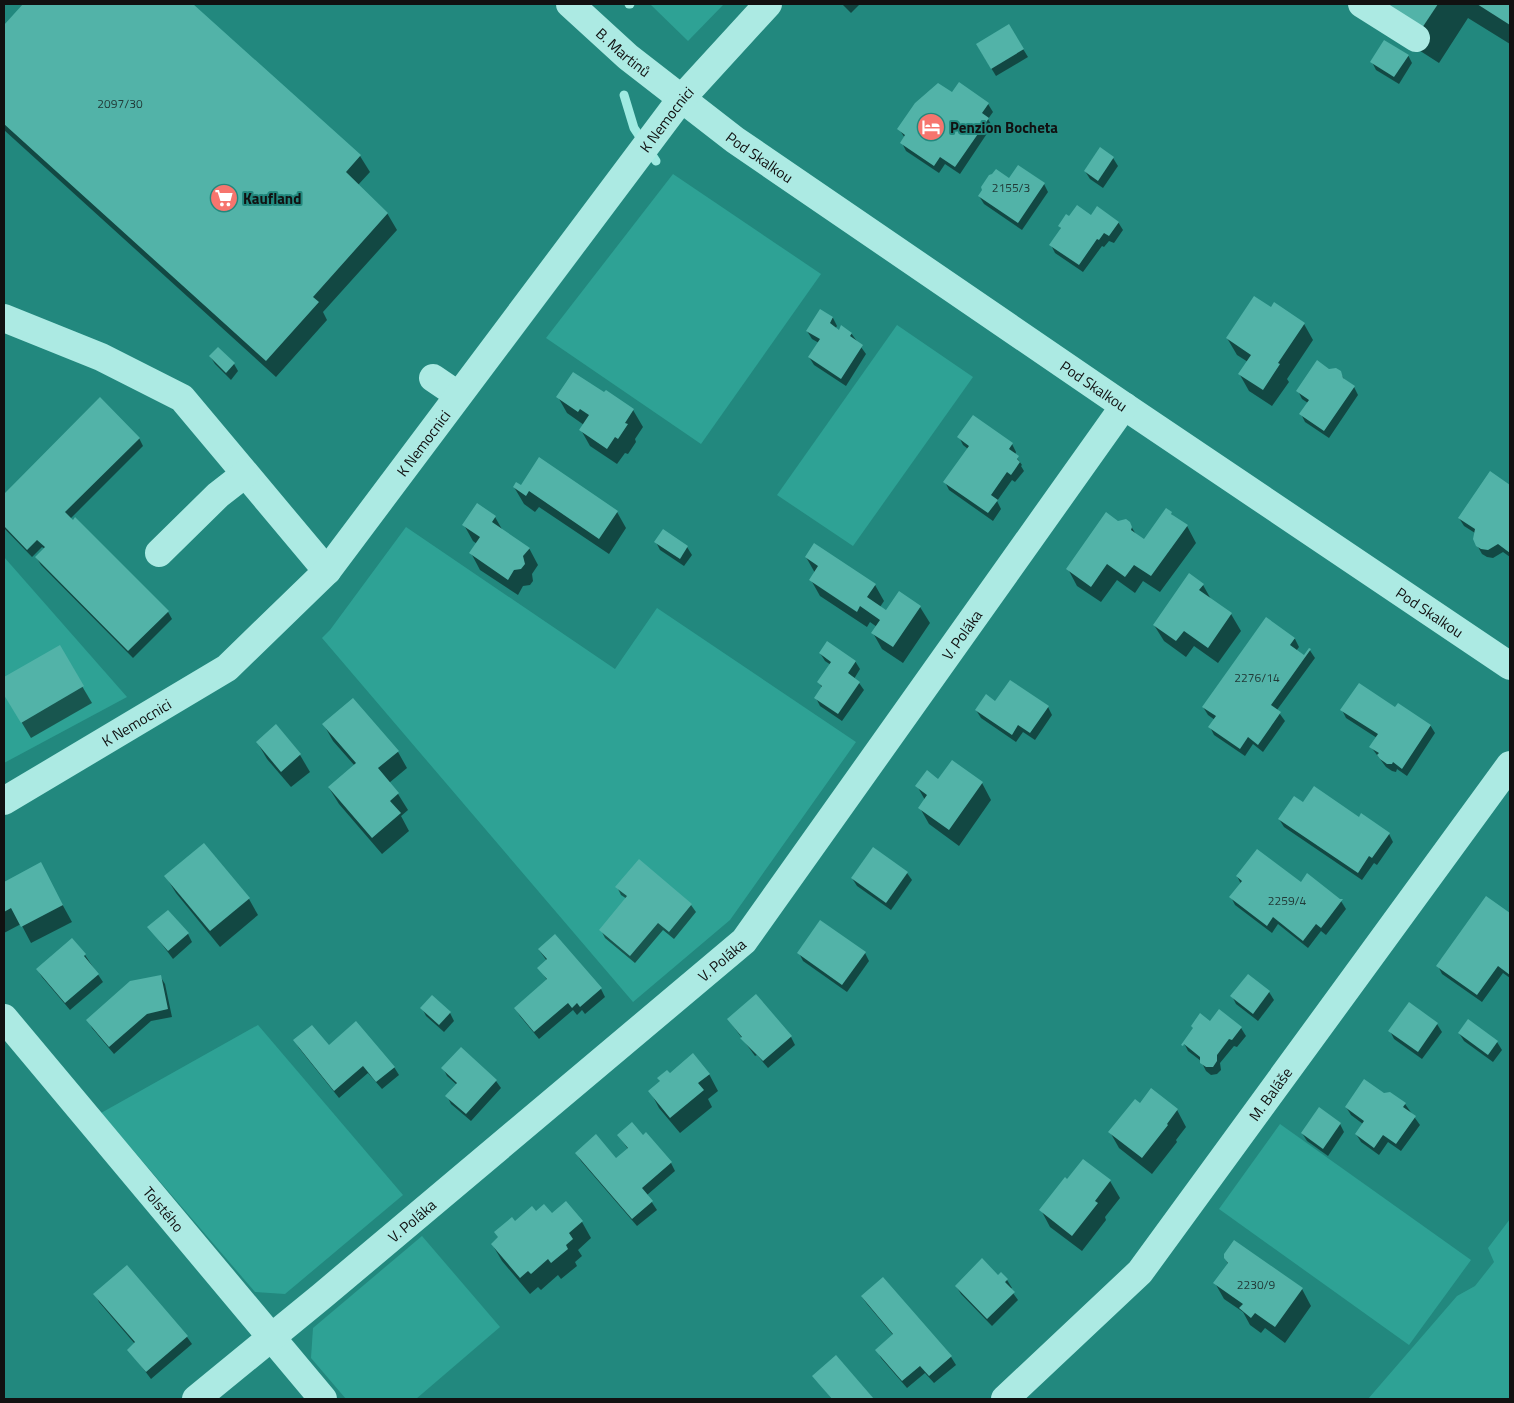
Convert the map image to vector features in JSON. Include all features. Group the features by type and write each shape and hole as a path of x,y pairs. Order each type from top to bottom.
{"street":[{"name":"B. Martinů","path":"570,4 628,57 681,99"},
{"name":"K Nemocnici","path":"4,801 227,668 326,571 681,99 768,4"},
{"path":"1362,4 1416,38"},
{"name":"Pod Skalkou","path":"681,99 742,146 1510,666"},
{"path":"4,318 101,357 182,398 326,571"},
{"path":"433,378 458,395"},
{"name":"V. Poláka","path":"196,1399 744,941 1124,406"},
{"path":"159,553 218,495 245,474"},
{"name":"M. Baláše","path":"1005,1399 1140,1272 1510,765"},
{"name":"Tolstého","path":"4,1018 323,1399"}],"green space":[{"path":"650,4 724,4 688,41"},
{"path":"673,174 821,274 701,444 546,338"},
{"path":"897,325 973,377 853,546 777,495"},
{"path":"406,527 615,669 657,608 856,742 730,920 633,1002 322,638 330,630"},
{"path":"4,557 127,697 4,763"},
{"path":"258,1025 403,1195 285,1294 255,1292 101,1113"},
{"path":"1280,1124 1471,1260 1409,1345 1219,1209"},
{"path":"1510,1219 1510,1399 1368,1399 1457,1296 1475,1286 1494,1262 1488,1248"},
{"path":"422,1236 500,1327 416,1399 346,1399 311,1358 313,1328"}],"building":[{"path":"23,4 193,4 361,155 346,172 388,213 313,297 319,302 266,361 4,124 4,25"},
{"path":"1378,4 1438,4 1420,31"},
{"path":"1477,4 1510,4 1510,25"},
{"path":"1009,24 1024,49 991,69 976,44"},
{"path":"1384,40 1409,55 1394,77 1370,62"},
{"path":"959,82 989,103 982,113 989,118 955,167 940,157 934,166 900,143 905,135 897,129 915,103 938,83 952,92"},
{"path":"1100,147 1114,157 1098,181 1084,171"},
{"path":"1018,165 1045,183 1018,223 978,196 982,190 981,187 989,175 996,169 1009,178"},
{"path":"1077,205 1091,215 1097,206 1119,222 1109,236 1104,233 1099,240 1097,239 1079,265 1049,245 1061,228 1058,226 1066,214 1069,216"},
{"path":"1254,296 1271,307 1274,302 1305,323 1278,363 1280,364 1263,390 1238,374 1251,355 1226,338"},
{"path":"820,309 833,317 830,323 839,330 841,325 852,333 850,336 863,345 841,379 808,357 820,339 806,331"},
{"path":"218,347 235,363 226,373 209,356"},
{"path":"1317,360 1329,369 1336,368 1341,371 1343,378 1355,386 1324,431 1299,414 1309,400 1296,391"},
{"path":"573,372 604,392 606,390 634,409 625,423 628,424 618,439 615,437 607,449 579,430 589,415 580,409 578,412 556,397"},
{"path":"100,397 140,438 65,512 73,520 75,517 169,611 128,651 35,557 45,547 37,540 27,550 4,526 4,494"},
{"path":"973,415 1013,443 1009,449 1019,456 1017,459 1020,462 1011,475 1007,472 991,495 998,500 988,513 943,482 969,446 957,437"},
{"path":"539,457 618,511 599,539 529,491 526,496 513,487 516,482 521,485"},
{"path":"1490,471 1510,485 1510,553 1498,544 1488,550 1476,546 1473,539 1475,529 1458,518"},
{"path":"477,503 496,516 492,522 530,548 523,556 525,564 521,569 514,570 508,580 469,553 480,537 462,525"},
{"path":"1166,508 1172,512 1171,514 1188,525 1151,576 1134,565 1125,577 1107,564 1091,587 1066,569 1106,512 1118,521 1126,519 1130,522 1131,530 1144,539"},
{"path":"663,529 688,546 680,559 654,542"},
{"path":"814,543 876,584 867,597 886,610 899,591 921,606 893,647 871,633 880,620 860,606 857,612 809,580 818,566 805,557"},
{"path":"1189,573 1204,584 1199,590 1232,613 1208,648 1184,631 1176,641 1153,625"},
{"path":"1266,617 1295,638 1290,645 1304,655 1309,648 1311,649 1271,705 1281,712 1258,745 1248,737 1240,749 1208,727 1216,716 1202,707"},
{"path":"827,641 856,661 848,673 860,682 838,714 814,698 822,686 817,682 831,662 819,653"},
{"path":"60,645 84,686 21,723 4,695 4,677"},
{"path":"1010,680 1049,706 1030,733 1018,725 1012,735 975,710 986,694 995,701"},
{"path":"1359,683 1395,707 1398,703 1431,725 1402,769 1393,762 1392,764 1387,764 1377,755 1379,753 1369,747 1378,734 1340,710"},
{"path":"353,698 399,751 378,768 399,793 390,801 401,813 372,838 328,787 356,763 322,724"},
{"path":"276,724 301,754 281,772 256,742"},
{"path":"952,760 983,782 949,830 918,808 927,795 915,786 927,770 938,779"},
{"path":"1314,786 1359,817 1361,813 1390,833 1372,858 1369,856 1358,873 1278,819 1294,796 1303,802"},
{"path":"204,843 250,898 210,931 164,876"},
{"path":"873,847 908,872 886,903 851,878"},
{"path":"1257,849 1301,882 1307,873 1340,899 1343,899 1321,928 1316,924 1303,941 1273,917 1267,926 1229,897 1242,881 1236,876"},
{"path":"639,859 692,904 669,932 658,923 630,956 599,930 627,896 615,887"},
{"path":"41,862 63,905 21,927 11,908 4,912 4,882"},
{"path":"1486,896 1510,913 1510,975 1498,966 1477,995 1436,966"},
{"path":"168,910 189,933 168,951 147,927"},
{"path":"820,920 866,952 842,985 797,953"},
{"path":"555,934 602,988 580,1007 577,1003 572,1008 568,1003 534,1032 514,1008 547,979 537,968 547,959 538,949"},
{"path":"72,938 86,954 84,956 99,974 65,1003 36,969"},
{"path":"1248,974 1270,991 1253,1014 1230,996"},
{"path":"161,975 168,1009 147,1014 109,1047 86,1020 130,981"},
{"path":"756,994 792,1036 763,1061 740,1038 742,1037 727,1019"},
{"path":"432,995 451,1012 439,1025 420,1008"},
{"path":"1409,1002 1438,1023 1418,1052 1388,1031"},
{"path":"1219,1009 1242,1027 1232,1040 1229,1039 1217,1055 1217,1061 1213,1067 1206,1067 1200,1063 1200,1057 1184,1044 1183,1046 1181,1045 1193,1028 1191,1026 1200,1013 1210,1021"},
{"path":"1468,1019 1498,1041 1488,1055 1458,1033"},
{"path":"356,1021 395,1067 376,1082 363,1066 334,1091 293,1040 312,1025 329,1045"},
{"path":"461,1047 497,1080 466,1114 445,1096 457,1083 441,1068"},
{"path":"693,1053 710,1074 698,1083 704,1090 670,1118 648,1091 660,1081 657,1078 667,1070 670,1073"},
{"path":"1364,1079 1384,1093 1390,1092 1406,1103 1403,1107 1416,1116 1396,1144 1383,1135 1374,1148 1355,1134 1364,1121 1345,1107"},
{"path":"1151,1088 1178,1109 1142,1158 1108,1132 1135,1099 1140,1103"},
{"path":"1319,1107 1341,1123 1323,1149 1301,1133"},
{"path":"632,1122 643,1135 646,1132 672,1162 642,1188 653,1201 632,1219 575,1153 596,1134 616,1158 628,1148 617,1135"},
{"path":"1083,1159 1111,1180 1095,1201 1098,1203 1072,1236 1039,1210 1065,1177 1067,1179"},
{"path":"566,1201 583,1221 569,1233 573,1239 566,1245 568,1249 551,1263 548,1259 531,1274 528,1271 520,1278 491,1244 498,1237 494,1232 512,1217 515,1221 532,1206 536,1211 544,1204 552,1213"},
{"path":"1234,1240 1303,1288 1275,1327 1255,1313 1251,1318 1239,1308 1243,1304 1213,1283 1228,1263 1224,1258 1224,1254"},
{"path":"982,1258 998,1275 1001,1272 1008,1279 1005,1282 1015,1292 987,1319 955,1286"},
{"path":"127,1265 188,1336 146,1372 127,1350 135,1342 93,1294"},
{"path":"883,1277 952,1356 929,1376 920,1366 902,1381 875,1350 893,1334 861,1296"},
{"path":"836,1355 874,1399 832,1399 812,1376"}],"waterway":[{"path":"624,95 634,128 656,161"}],"place":[{"name":"Penzion Bocheta","path":"931,127"},
{"name":"Kaufland","path":"224,198"}]}
